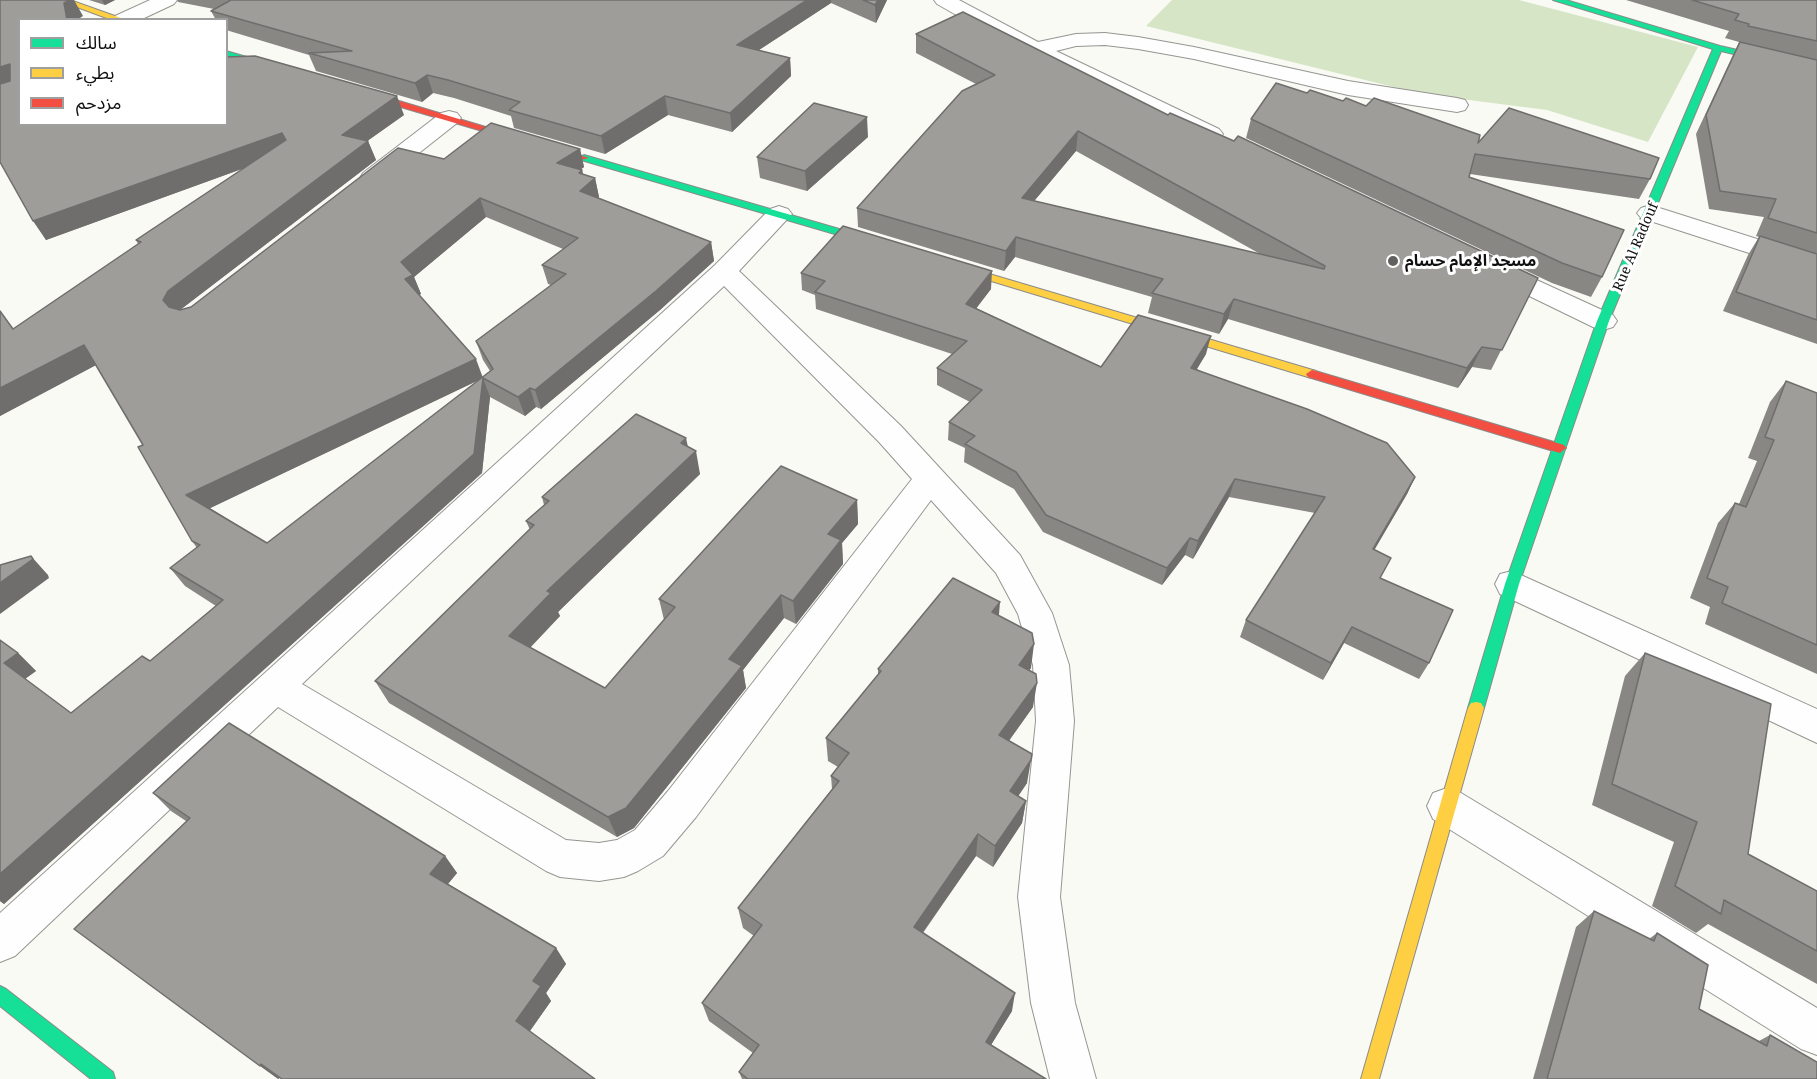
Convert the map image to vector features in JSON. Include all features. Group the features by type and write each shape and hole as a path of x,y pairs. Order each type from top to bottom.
{"main road":[{"path":"62,0 116,18"},
{"path":"1557,0 1719,48 1817,71"},
{"name":"Rue Al Radouf","path":"1370,1079 1512,584 1603,321 1719,48"},
{"path":"228,55 292,73"},
{"path":"347,88 894,248"},
{"path":"940,262 1560,448"},
{"path":"0,995 106,1079"}],"street":[{"path":"126,18 167,0"},
{"path":"944,0 1036,49 1229,143"},
{"path":"1036,49 1076,40 1105,39 1138,43 1194,53 1348,88 1458,105"},
{"path":"357,190 449,118"},
{"path":"1650,213 1817,267"},
{"path":"0,941 724,271 779,214"},
{"path":"1470,257 1574,305 1603,321"},
{"path":"724,271 890,434 1008,564 1035,613 1051,665 1055,721 1040,897 1053,1003 1073,1079"},
{"path":"276,687 560,858 599,862 624,858 649,843 682,804 930,479"},
{"path":"1512,584 1817,727"},
{"path":"1447,806 1817,1033"}],"green space":[{"path":"1172,0 1519,0 1698,47 1648,142 1547,110 1422,94 1146,26"}],"building":[{"path":"0,0 70,0 64,3 67,18 18,18 18,126 228,126 228,57 255,56 397,96 342,135 368,141 168,291 163,300 169,307 180,310 191,307 398,148 444,159 491,123 580,149 557,163 582,170 579,173 595,178 580,191 711,242 656,291 535,390 530,388 518,397 483,378 474,454 0,874 0,640 18,653 4,663 71,713 142,656 150,661 223,600 170,568 200,545 192,541 138,447 143,445 84,345 0,388 0,311 13,329 141,242 136,240 286,140 282,133 33,221 0,162 0,84 10,81 10,64 0,67","holes":["480,198 578,238 542,265 566,274 476,341 493,369 267,543 186,495 476,359 405,279 413,275 401,262"]},
{"path":"231,0 807,0 737,45 790,58 730,113 665,96 601,136 509,110 520,102 448,80 427,75 415,83 309,53 352,51 211,11"},
{"path":"863,0 878,0 875,5"},
{"path":"1692,0 1817,0 1817,41 1748,26 1749,24 1735,20 1739,14"},
{"path":"963,12 1168,115 1170,113 1234,141 1238,136 1538,278 1502,350 1482,347 1467,368 1234,299 1224,314 1152,293 1163,279 1016,237 1006,251 857,208 962,91 995,75 916,34","holes":["1078,131 1325,266 1324,269 1022,198"]},
{"path":"1740,42 1817,60 1817,233 1768,218 1776,199 1720,191 1706,115"},
{"path":"1276,83 1307,93 1310,90 1343,101 1346,98 1366,106 1374,98 1480,135 1478,143 1509,108 1659,158 1650,179 1475,154 1469,177 1624,230 1602,277 1562,263 1251,119"},
{"path":"814,103 867,117 805,171 757,157"},
{"path":"843,226 992,271 966,304 1101,367 1138,315 1211,336 1191,368 1307,409 1387,443 1415,477 1373,549 1391,558 1380,578 1453,610 1429,663 1352,627 1331,663 1246,620 1325,497 1235,479 1198,541 1190,538 1167,568 1046,515 1016,472 965,444 975,436 949,422 982,390 937,368 967,341 815,292 825,281 801,273"},
{"path":"1760,236 1817,254 1817,320 1736,292"},
{"path":"1786,381 1817,393 1817,645 1722,603 1728,587 1707,578 1735,503 1746,507 1774,440 1765,437"},
{"path":"636,414 686,438 681,443 696,451 547,591 551,593 509,636 605,688 675,607 659,599 781,466 857,500 828,534 841,540 793,601 781,595 729,659 742,666 626,808 608,817 375,681 534,525 526,521 549,501 542,497"},
{"path":"31,556 33,559 0,583 0,565"},
{"path":"953,578 1000,602 992,612 1032,633 1034,644 1019,665 1036,674 1037,683 999,735 1032,754 1031,760 1010,791 1026,801 995,846 978,834 914,927 1015,993 986,1042 1046,1079 748,1079 739,1072 759,1045 702,1003 762,925 738,908 839,781 831,776 849,753 826,738 881,671 878,669"},
{"path":"1645,653 1771,704 1748,854 1817,891 1817,951 1724,900 1721,914 1675,886 1697,822 1612,784"},
{"path":"229,723 445,856 430,874 556,948 533,981 541,986 516,1021 595,1079 282,1079 261,1064 260,1066 74,929 190,818 153,793"},
{"path":"1594,911 1654,941 1657,933 1708,965 1699,1009 1767,1046 1770,1035 1817,1062 1817,1079 1547,1079"}],"traffic: fast":[{"path":"1557,0 1718,48 1817,71"},
{"path":"1476,708 1512,584 1603,321 1718,48"},
{"path":"228,55 278,69"},
{"path":"584,158 880,244"},
{"path":"0,995 106,1079"}],"traffic: slow":[{"path":"62,0 116,18"},
{"path":"949,265 1312,374"},
{"path":"1370,1079 1476,708"}],"traffic: jam":[{"path":"356,91 584,158"},
{"path":"1312,374 1560,448"}],"place":[{"name":"مسجد الإمام حسام","path":"1393,261"}]}
